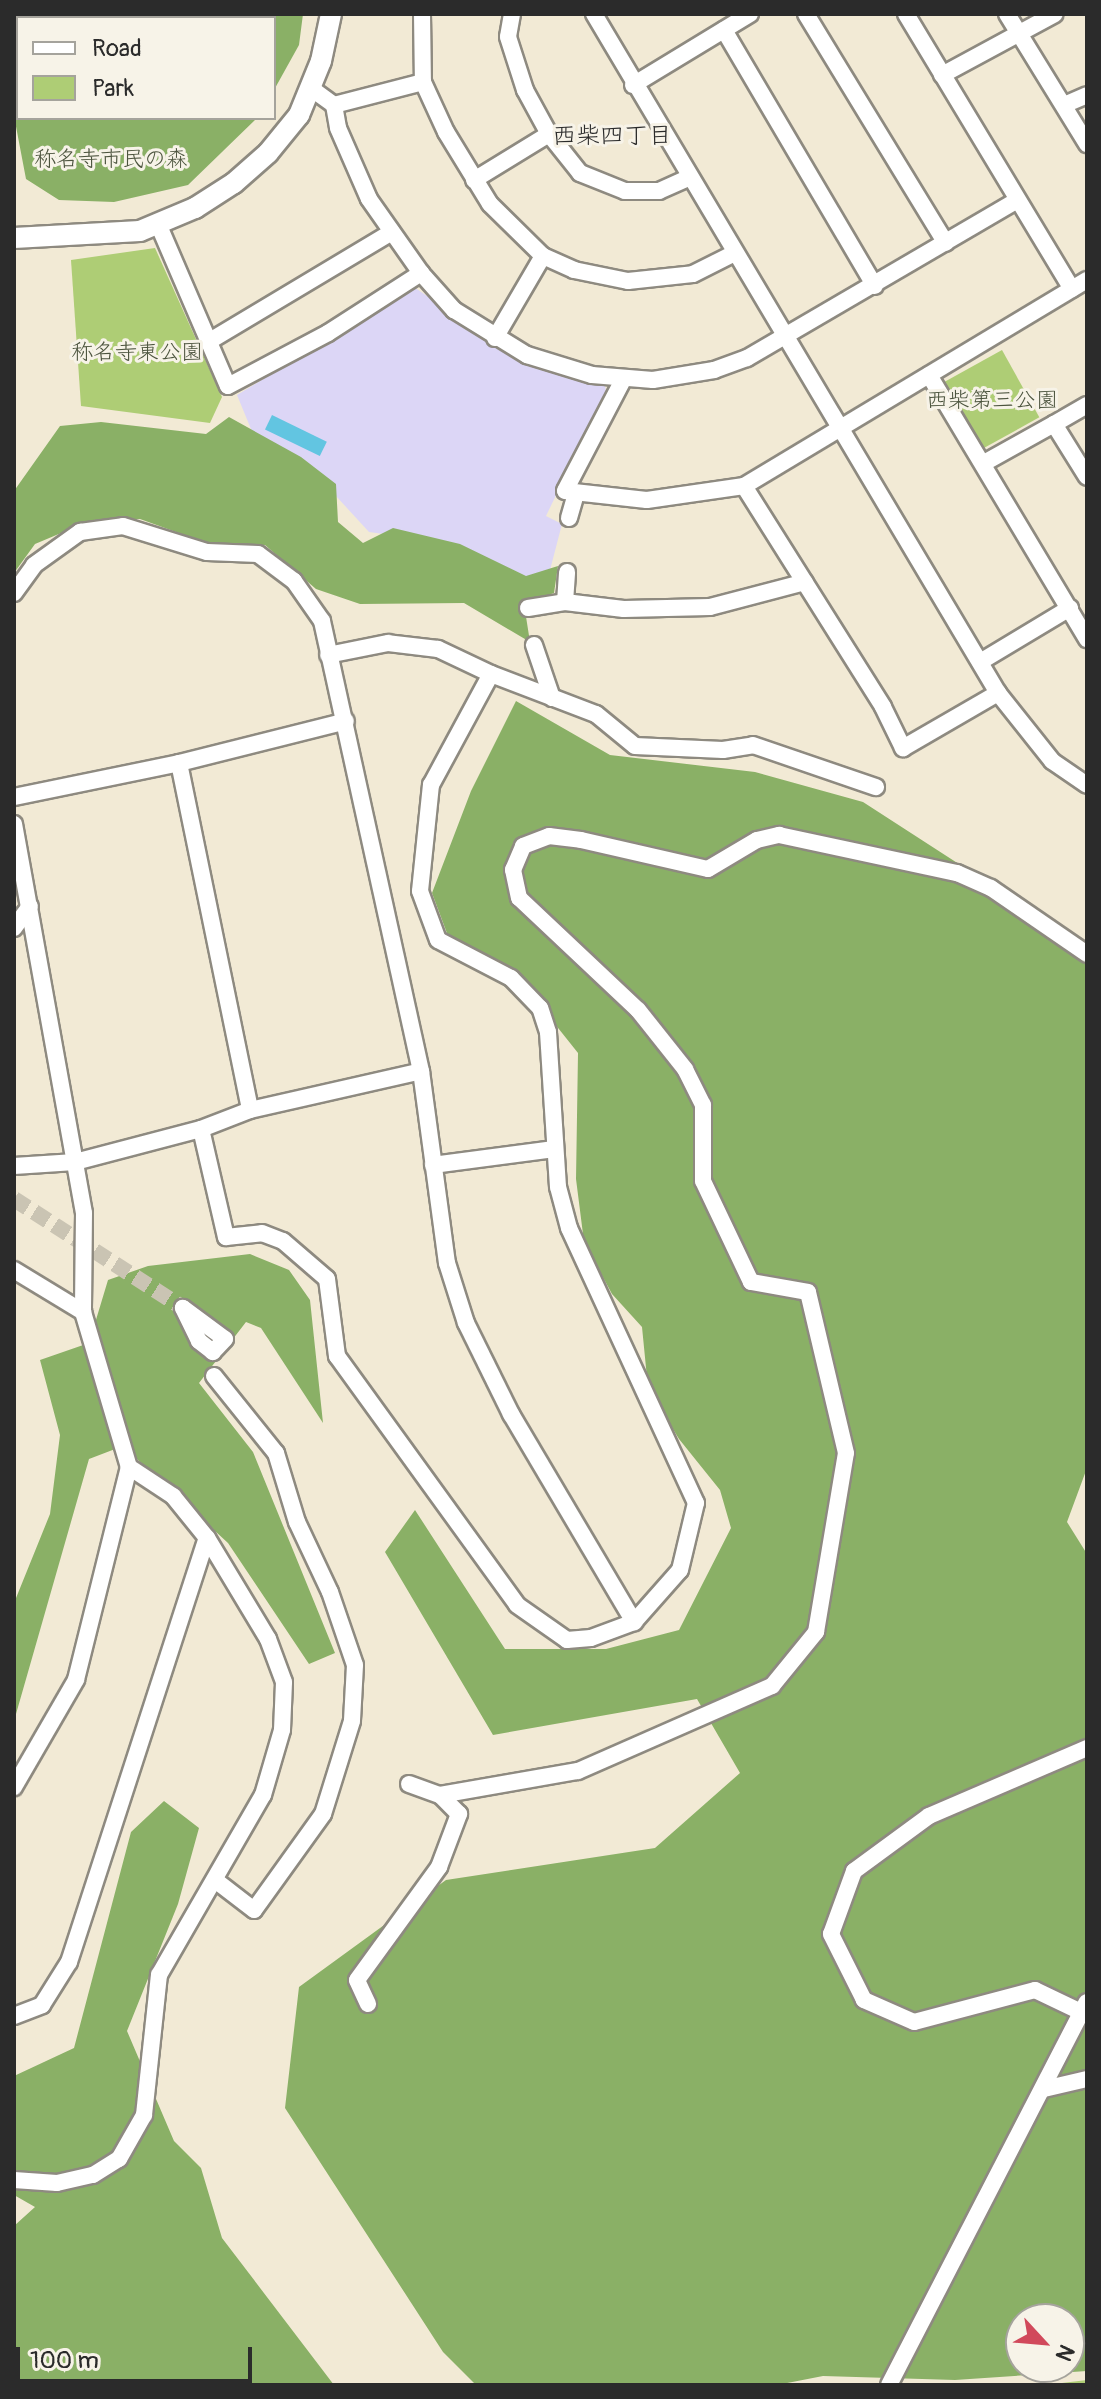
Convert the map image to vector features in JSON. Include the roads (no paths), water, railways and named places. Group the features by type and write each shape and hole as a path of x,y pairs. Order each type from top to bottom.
{"street":[{"path":"14,238 102,237 159,226 234,183 268,153 312,89 331,14"},
{"path":"422,14 423,82 474,180 490,204 543,256 574,270 628,281 693,274 735,253"},
{"path":"512,14 508,37 516,70 549,134 580,173 625,191 659,191 690,177"},
{"path":"594,14 633,85 998,693 1052,761 1087,785"},
{"path":"633,85 750,14"},
{"path":"806,14 946,243"},
{"path":"906,14 1072,289"},
{"path":"1007,14 1087,144"},
{"path":"942,75 1017,31 1055,14"},
{"path":"724,30 875,286"},
{"path":"334,105 423,82"},
{"path":"312,89 334,105 338,128 364,186 392,232 421,273 454,310 495,338 562,368 624,378 653,380 714,370 787,339 1017,200"},
{"path":"1064,105 1087,95"},
{"path":"474,180 549,134"},
{"path":"159,226 228,386 328,333 421,273"},
{"path":"208,342 392,232"},
{"path":"495,338 543,256"},
{"path":"624,378 565,491 647,500 697,497 744,486 842,431 1087,280"},
{"path":"929,375 1087,639"},
{"path":"984,463 1087,405"},
{"path":"1054,424 1087,477"},
{"path":"744,486 903,748 998,693"},
{"path":"569,518 576,493"},
{"path":"14,593 34,565 80,532 123,526 207,552 258,554 294,581 322,621 421,1071 447,1263 466,1323 511,1414 634,1622"},
{"path":"565,602 567,572"},
{"path":"528,608 565,602 624,609 710,607 805,582"},
{"path":"980,662 1070,608"},
{"path":"328,655 388,643 438,649 491,674 596,714 635,746 723,750 753,745 876,787"},
{"path":"534,645 552,698"},
{"path":"201,1129 226,1237 262,1233 283,1241 327,1279 337,1356 517,1605 567,1640 591,1638 634,1622 680,1570 696,1503 569,1228 554,1149 548,1032 540,1008 511,978 438,940 420,891 431,785 491,674"},
{"path":"14,797 179,763 346,721"},
{"path":"179,763 250,1110"},
{"path":"14,824 84,1213 83,1312 129,1467 76,1680 14,1787"},
{"path":"440,1795 578,1771 772,1686 816,1632 846,1453 808,1292 751,1282 703,1181 703,1105 685,1069 638,1010 519,898 513,870 523,846 549,836 708,869 757,840 779,835 957,873 991,888 1087,954"},
{"path":"14,928 30,906"},
{"path":"14,1166 75,1162 201,1129 250,1110 421,1071"},
{"path":"433,1165 554,1149"},
{"path":"14,1270 83,1312"},
{"path":"214,1376 276,1453 297,1522 330,1592 355,1665 352,1721 323,1814 254,1910 215,1880"},
{"path":"14,2180 57,2183 93,2175 119,2159 144,2115 159,1975 263,1795 282,1730 285,1698 281,1666 207,1538 173,1496 129,1467"},
{"path":"14,2016 42,2005 69,1962 207,1538"},
{"path":"889,2385 1084,2007 1035,1990 914,2022 864,2000 831,1934 854,1871 891,1843 929,1816 1087,1748"},
{"path":"368,2004 357,1980 439,1867 459,1814 440,1795 409,1784"},
{"path":"1044,2089 1087,2079"}],"water":[{"path":"272,415 327,442 320,456 265,429"}],"tunnel":[{"path":"14,1199 183,1308"}],"district":[{"name":"西柴四丁目","path":"612,136"}],"park label":[{"name":"称名寺市民の森","path":"111,160"},
{"name":"称名寺東公園","path":"137,353"},
{"name":"西柴第三公園","path":"992,401"}]}
